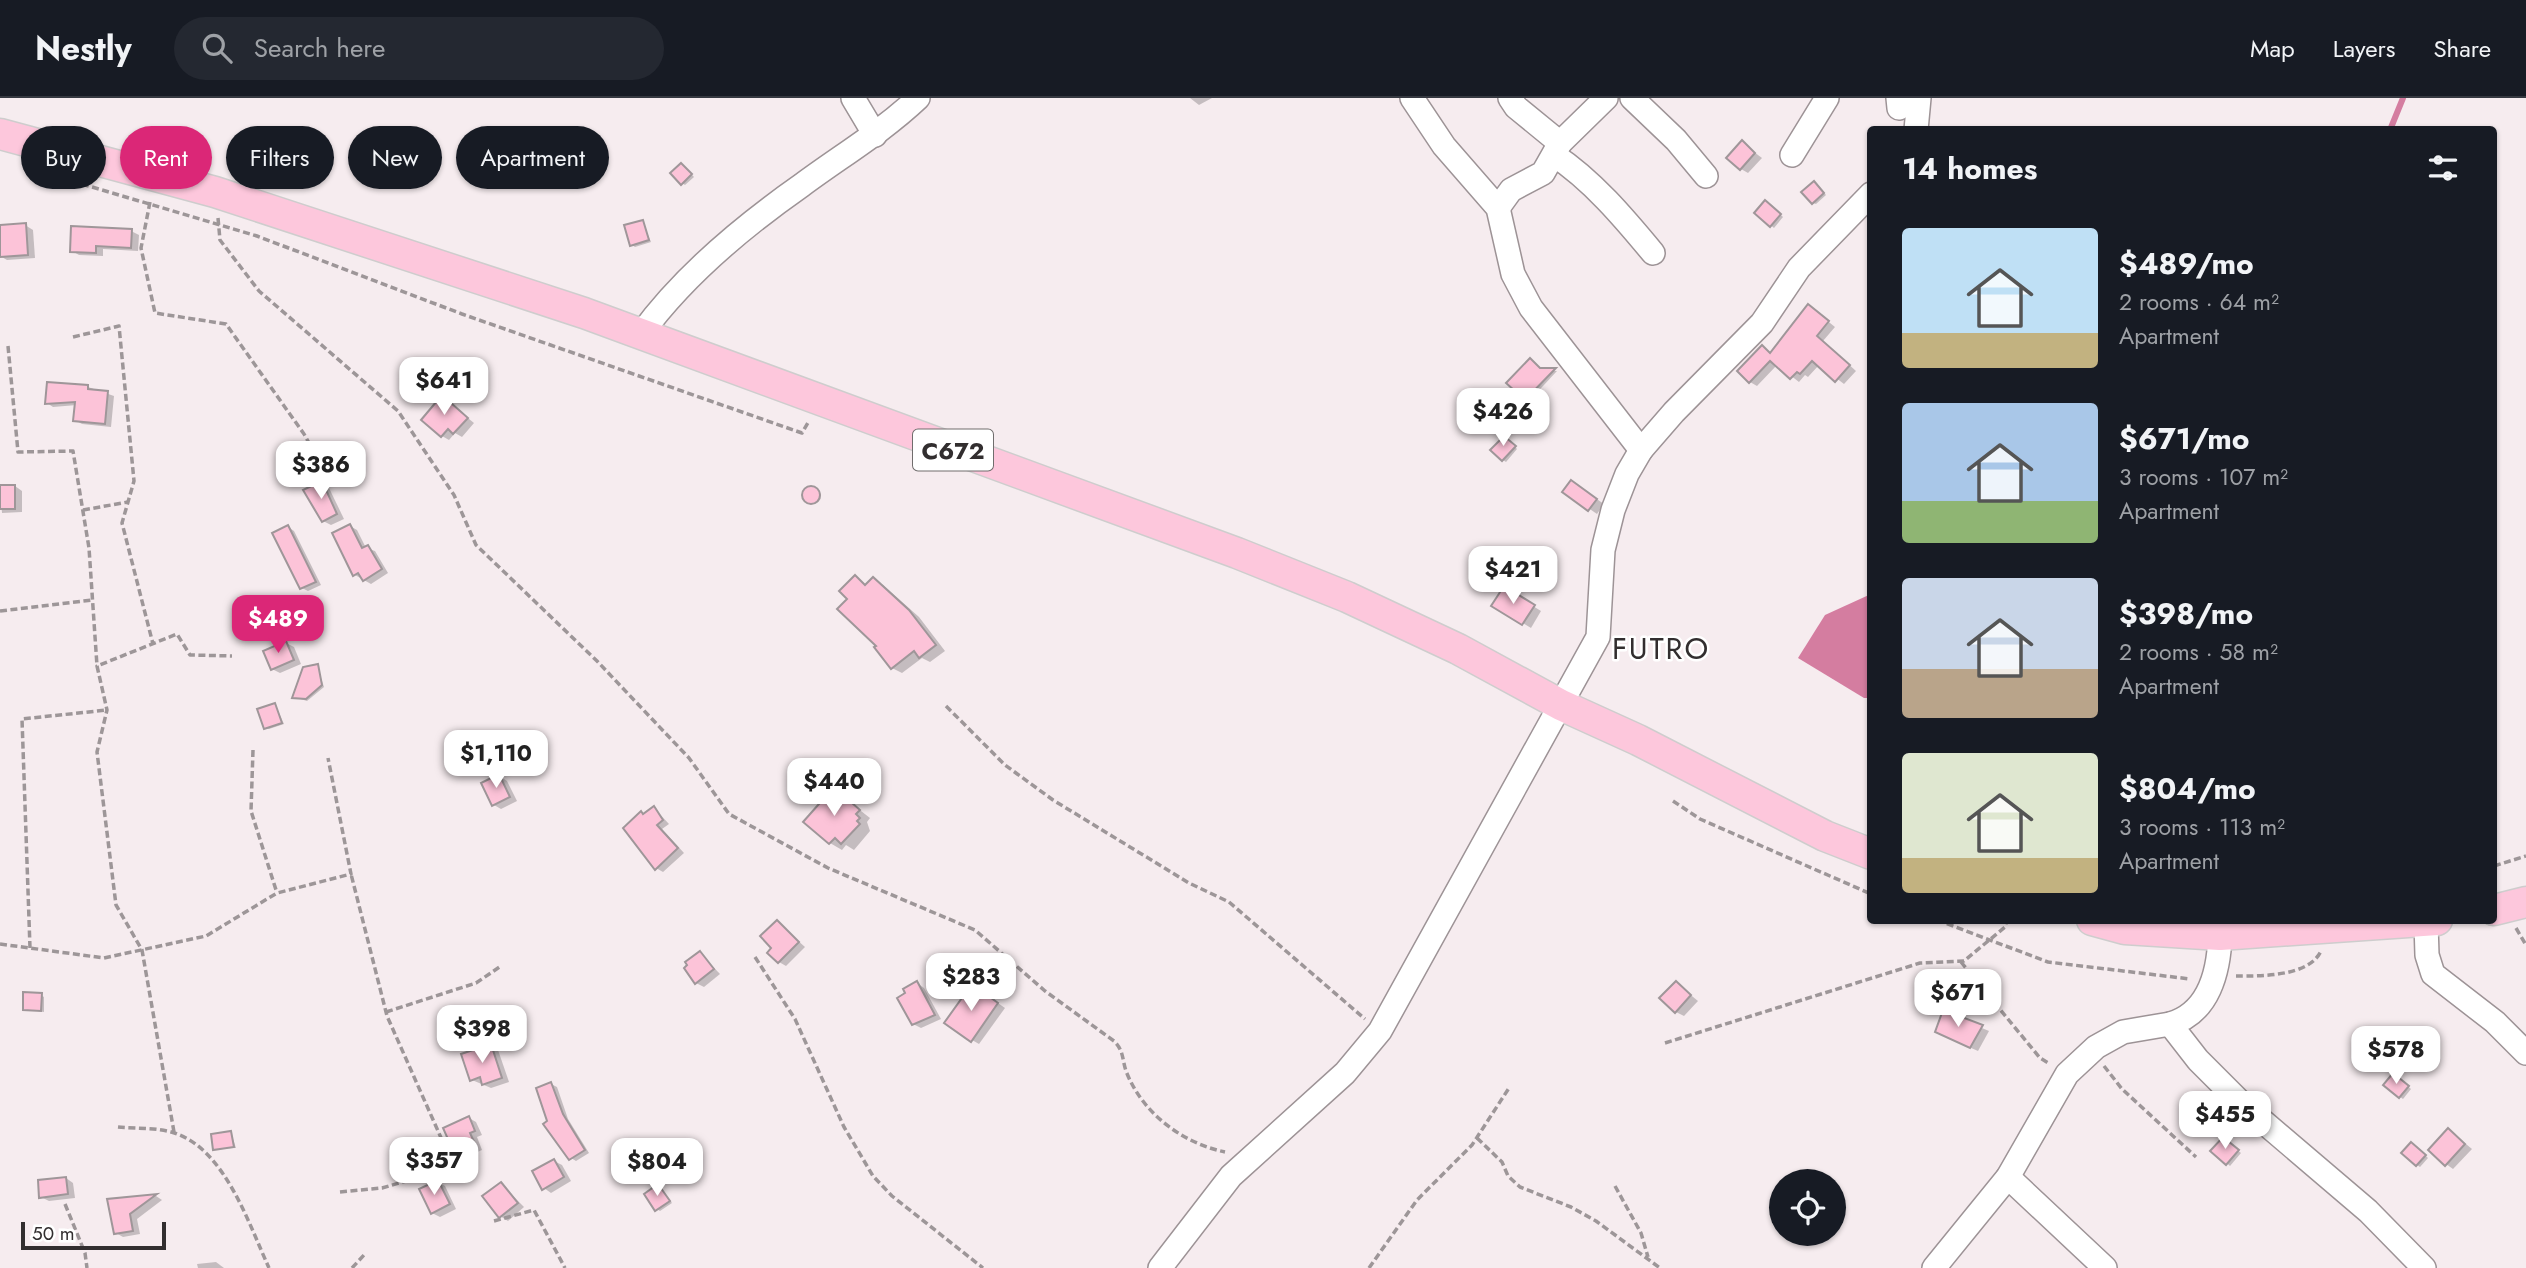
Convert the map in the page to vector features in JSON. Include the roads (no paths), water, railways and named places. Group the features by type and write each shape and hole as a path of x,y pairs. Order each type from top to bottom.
{"main road":[{"name":"C672","path":"0,134 152,190 215,192 641,334 1237,553 1347,597 1458,649 1561,705 1637,740 1825,836 1867,852"},
{"path":"2497,909 2526,902"},
{"path":"2107,924 2125,929 2220,934 2402,924"}],"street":[{"path":"853,98 875,135"},
{"path":"641,334 676,290 751,222 875,135 918,98"},
{"path":"1412,98 1444,146 1497,208 1513,274 1531,309 1641,450"},
{"path":"1510,98 1570,166 1626,220 1653,253"},
{"path":"1497,208 1511,190 1543,173 1557,149 1606,98"},
{"path":"1632,98 1676,140 1706,176"},
{"path":"1793,155 1828,98"},
{"path":"1906,101 1915,126"},
{"path":"1160,1268 1231,1176 1345,1073 1380,1031 1508,795 1598,637 1603,550 1607,529 1627,474 1641,450 1674,412 1762,323 1799,268 1867,198"},
{"path":"2432,924 2427,955 2433,974 2495,1022 2526,1052"},
{"path":"1934,1268 2008,1178 2048,1101 2067,1074 2092,1050 2123,1032 2170,1024 2195,1013 2212,981 2220,934"},
{"path":"2170,1024 2198,1060 2239,1101 2368,1211 2424,1268"},
{"path":"2008,1178 2105,1268"}],"waterway":[{"path":"2392,126 2403,98"}],"district":[{"name":"FUTRO","path":"1661,648"}]}
